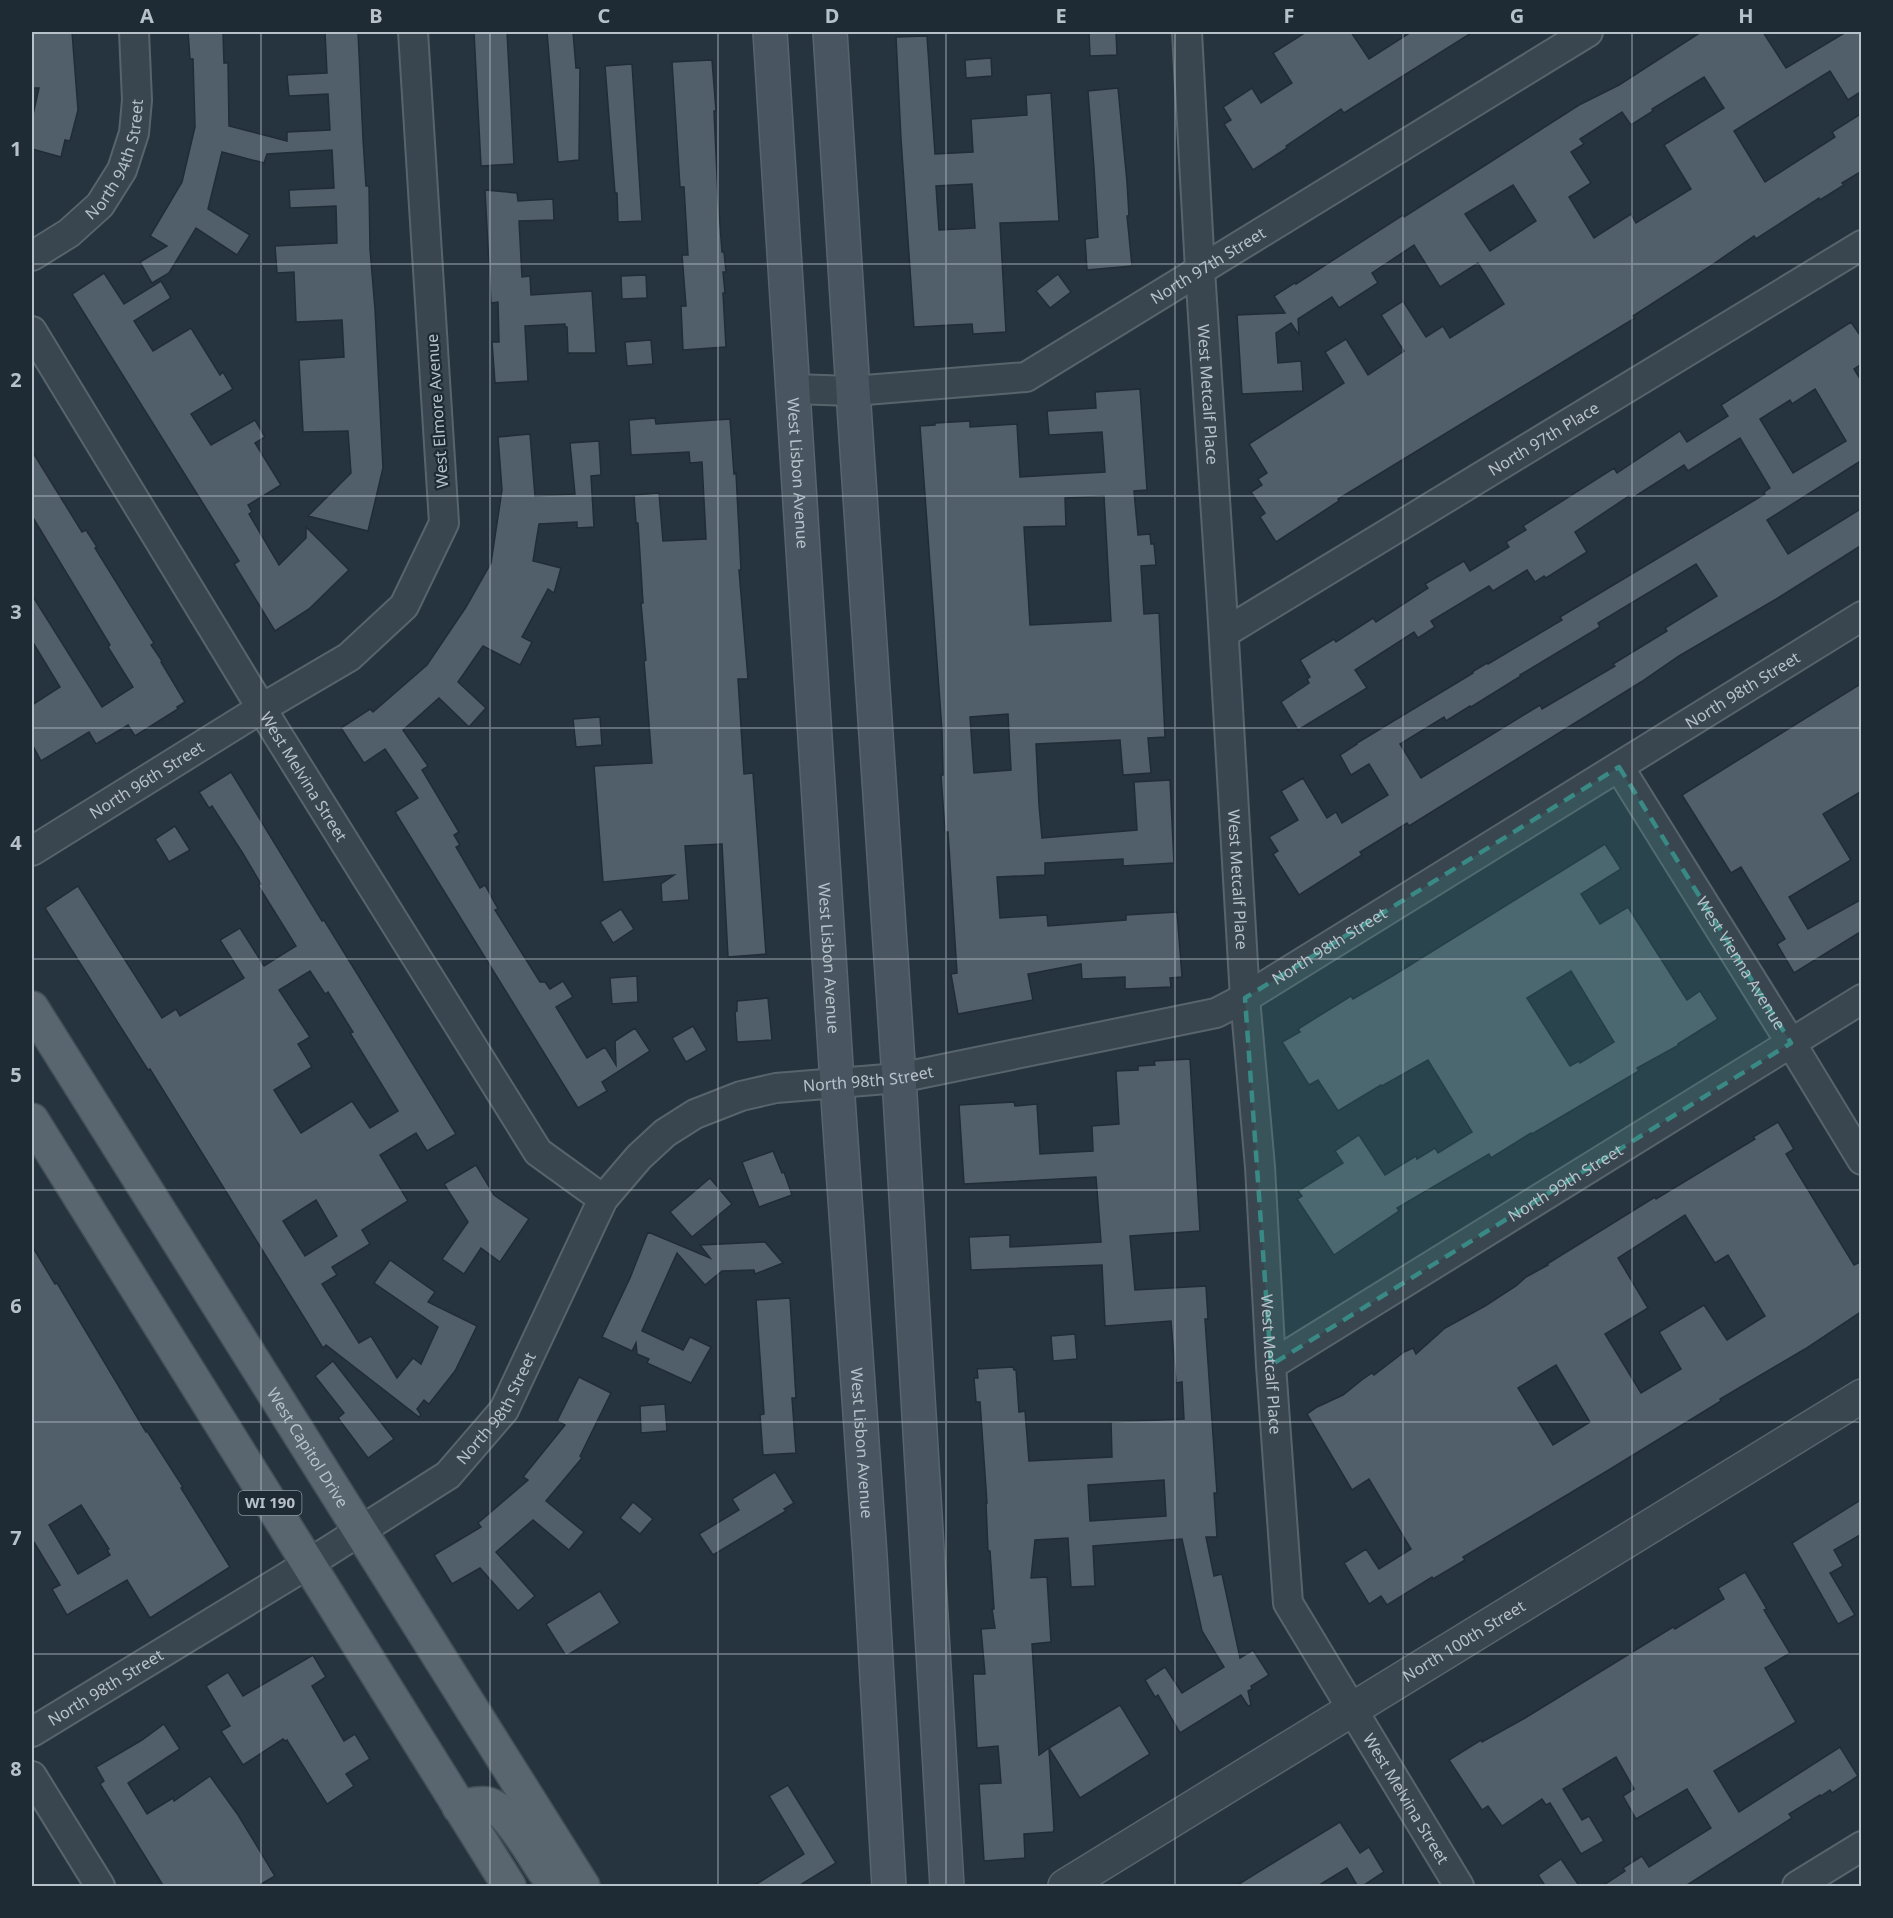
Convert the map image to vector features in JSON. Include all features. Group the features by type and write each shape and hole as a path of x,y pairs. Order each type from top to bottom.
{"main road":[{"name":"West Lisbon Avenue","path":"770,32 837,1083 870,1556 889,1887"},
{"path":"830,32 899,1078 947,1887"},
{"name":"West Capitol Drive","path":"32,1008 580,1883"},
{"name":"WI 190","path":"32,1119 509,1887"},
{"path":"459,1807 486,1803 495,1807 505,1814 544,1871 580,1883"}],"street":[{"name":"North 94th Street","path":"32,256 69,233 100,206 122,170 134,134 137,100 134,32"},
{"name":"West Elmore Avenue","path":"262,708 348,657 404,606 444,523 413,32"},
{"name":"West Metcalf Place","path":"1187,32 1245,998 1260,1167 1288,1603 1352,1710"},
{"name":"North 97th Street","path":"793,389 853,392 1026,378 1588,32"},
{"name":"North 97th Place","path":"1224,633 1862,245"},
{"name":"West Melvina Street","path":"32,332 538,1152 603,1199"},
{"name":"North 98th Street","path":"32,1732 308,1564 448,1475 504,1410 603,1199 665,1133 695,1114 741,1096 776,1088 899,1078 1216,1013 1245,998 1862,616"},
{"name":"North 96th Street","path":"32,851 262,708"},
{"name":"West Vienna Avenue","path":"1619,767 1862,1160"},
{"name":"North 99th Street","path":"1271,1365 1862,999"},
{"name":"North 100th Street","path":"1065,1887 1862,1396"},
{"name":"West Melvina Street","path":"1352,1710 1460,1887"},
{"path":"32,1776 100,1887"},
{"path":"1797,1887 1862,1846"}],"highlighted area":[{"path":"1619,767 1791,1043 1271,1365 1245,998"}],"building":[{"path":"32,32 72,32 78,110 70,141 65,140 61,157 32,149 32,119 39,88 32,88"},
{"path":"188,32 223,33 224,63 228,63 229,126 287,141 287,132 330,130 328,94 289,96 287,75 327,73 325,32 358,32 366,186 369,186 370,249 383,468 368,531 308,516 351,473 348,431 303,432 299,360 344,357 342,320 296,322 294,272 277,273 275,246 337,243 336,206 290,208 289,190 334,188 332,150 267,154 264,163 222,152 208,209 250,235 237,255 196,228 169,273 152,283 140,262 167,246 150,236 182,182 195,127 193,59 190,59"},
{"path":"474,32 507,32 514,164 481,166"},
{"path":"547,32 573,32 576,68 580,68 579,160 558,162"},
{"path":"1089,32 1116,32 1117,55 1090,56"},
{"path":"1306,32 1351,32 1369,59 1411,32 1473,32 1344,113 1341,109 1253,170 1224,124 1231,120 1223,107 1252,88 1261,103 1292,83 1273,53"},
{"path":"1701,32 1763,32 1786,68 1846,32 1862,32 1862,91 1848,100 1830,71 1734,131 1765,182 1835,137 1832,132 1862,113 1862,171 1842,183 1844,185 1820,200 1819,198 1756,239 1754,236 1633,316 1635,318 1338,499 1339,501 1276,542 1260,517 1265,513 1251,492 1262,485 1258,479 1267,473 1249,444 1344,383 1325,352 1346,339 1368,375 1404,351 1381,315 1403,301 1426,337 1443,326 1450,338 1504,304 1478,263 1440,287 1414,245 1372,273 1378,283 1339,308 1332,297 1298,319 1299,335 1291,323 1276,333 1278,363 1301,361 1303,391 1242,394 1237,315 1285,313 1274,296 1403,215 1404,217 1579,105 1619,85","holes":["1704,77 1724,108 1664,145 1691,189 1636,223 1631,214 1594,238 1569,197 1591,183 1571,152 1584,144 1580,139 1622,112 1631,125 1653,111 1652,109","1513,185 1536,221 1490,251 1465,214"]},
{"path":"927,36 935,154 973,152 971,119 1027,115 1026,95 1051,93 1059,221 1000,223 1006,332 973,334 972,324 914,327 896,37","holes":["972,184 975,228 939,230 936,186"]},
{"path":"991,58 992,76 966,78 965,60"},
{"path":"712,60 718,197 722,252 724,252 726,272 723,272 725,293 723,293 726,347 683,350 681,306 686,306 682,255 688,255 684,187 680,187 672,62"},
{"path":"632,64 642,221 618,222 605,66"},
{"path":"1118,88 1132,266 1087,270 1085,239 1098,237 1088,91"},
{"path":"485,190 517,193 518,201 553,199 554,220 519,221 522,277 530,276 531,295 592,291 596,353 568,353 565,324 525,326 528,381 495,383 492,342 499,342 498,302 491,303"},
{"path":"104,273 124,304 161,281 171,298 134,321 153,351 191,328 220,375 223,372 233,389 191,414 211,445 255,420 265,437 255,443 281,485 248,505 252,512 249,514 279,565 306,538 306,527 349,570 309,609 275,631 234,564 239,561 72,294"},
{"path":"1058,274 1071,292 1050,308 1036,291"},
{"path":"646,275 647,298 622,299 621,276"},
{"path":"1851,322 1862,338 1862,364 1854,369 1862,382 1862,465 1859,462 1767,520 1788,554 1862,508 1862,545 1679,656 1409,826 1407,823 1360,852 1362,855 1299,895 1273,854 1278,851 1269,837 1298,820 1281,791 1303,778 1327,818 1336,812 1342,823 1388,795 1369,764 1351,775 1340,755 1472,672 1562,620 1560,617 1765,494 1764,492 1770,488 1740,438 1688,471 1684,465 1631,499 1629,496 1575,532 1587,552 1546,578 1544,576 1535,582 1527,570 1493,591 1489,586 1431,621 1435,627 1418,638 1414,632 1355,670 1367,688 1298,730 1281,702 1309,683 1307,679 1310,677 1300,660 1334,639 1336,642 1373,618 1376,622 1428,588 1425,584 1464,561 1470,571 1509,547 1506,542 1526,530 1523,526 1614,468 1617,473 1680,431 1687,442 1728,416 1721,405","holes":["1815,389 1846,441 1793,473 1760,419 1790,400 1792,404","1696,564 1717,596 1665,628 1667,631 1613,664 1615,666 1542,709 1540,705 1421,778 1400,744 1444,717 1446,721 1471,707 1600,627 1598,623"]},
{"path":"651,340 653,364 627,366 625,342"},
{"path":"1140,389 1147,490 1134,491 1138,535 1150,534 1151,544 1154,544 1156,565 1141,566 1144,614 1159,613 1165,737 1148,738 1151,773 1123,775 1120,740 1036,744 1042,838 1137,830 1134,782 1170,780 1174,863 1123,866 1123,859 1045,863 1045,875 997,877 1000,918 1047,915 1048,926 1126,920 1126,915 1177,912 1182,977 1170,978 1171,987 1125,989 1125,977 1082,979 1081,964 1028,974 1033,1000 958,1014 951,974 957,973 948,832 945,832 941,775 943,775 942,731 920,426 970,421 970,427 1017,424 1020,477 1105,472 1102,432 1049,435 1047,411 1096,408 1095,392","holes":["1104,496 1111,621 1030,625 1024,527 1066,526 1065,498","1008,714 1011,770 974,773 970,717"]},
{"path":"655,418 656,424 730,419 734,474 736,473 741,570 739,570 748,679 738,679 744,774 753,773 766,954 728,957 722,844 685,846 689,900 662,902 661,884 674,875 603,882 594,766 652,763 644,661 646,660 638,523 636,523 634,495 659,493 663,541 706,539 702,462 690,463 689,452 631,455 629,420"},
{"path":"530,434 535,496 575,494 570,443 599,441 601,475 591,476 594,527 577,528 577,522 539,524 533,561 561,568 554,593 548,589 522,637 532,642 520,665 483,646 458,682 486,708 469,727 439,698 403,730 428,766 422,770 459,832 454,835 460,845 456,847 480,888 485,885 498,909 495,910 540,982 545,982 550,989 563,981 573,997 556,1007 587,1058 605,1047 616,1065 615,1041 635,1028 650,1051 602,1082 607,1091 578,1108 395,812 418,798 385,749 364,763 341,728 370,709 373,712 427,665 466,607 491,563 502,490 498,437"},
{"path":"32,451 82,532 86,530 97,547 95,548 154,643 151,645 185,702 177,707 178,709 135,736 128,725 96,744 89,732 41,761 32,744 32,705 60,687 32,641 32,595 102,707 133,687 32,516"},
{"path":"1862,683 1862,791 1823,814 1851,860 1789,897 1808,929 1862,899 1862,931 1794,973 1777,944 1785,939 1741,867 1731,873 1682,795"},
{"path":"600,717 602,745 576,747 573,719"},
{"path":"231,772 456,1134 427,1151 416,1133 380,1155 408,1201 362,1230 370,1244 332,1267 337,1275 322,1284 359,1343 371,1336 397,1378 413,1358 421,1364 438,1327 374,1283 390,1260 435,1292 428,1302 477,1326 455,1371 429,1404 424,1400 417,1409 421,1415 419,1417 326,1345 323,1348 150,1069 148,1070 45,908 78,886 162,1018 176,1009 180,1016 244,978 220,940 240,928 264,966 296,946 258,885 261,884 242,852 212,806 209,808 199,792","holes":["310,971 325,994 328,992 353,1032 350,1033 398,1111 370,1128 352,1101 301,1133 274,1090 312,1067 298,1044 310,1037 279,990","316,1200 337,1236 305,1256 283,1221"]},
{"path":"175,826 190,850 169,862 155,839"},
{"path":"1605,844 1621,869 1581,894 1600,924 1628,907 1687,1000 1700,991 1718,1019 1679,1045 1637,1068 1639,1071 1532,1134 1491,1158 1489,1154 1397,1208 1399,1211 1334,1255 1297,1199 1302,1196 1298,1191 1343,1163 1335,1151 1359,1135 1385,1175 1416,1156 1417,1159 1435,1148 1438,1153 1472,1132 1428,1060 1338,1111 1318,1080 1309,1085 1282,1042 1300,1032 1298,1029 1351,996 1353,999","holes":["1571,971 1614,1042 1580,1063 1579,1061 1570,1066 1527,998"]},
{"path":"621,909 634,929 613,943 600,922"},
{"path":"637,976 638,1002 612,1004 610,978"},
{"path":"768,998 772,1040 737,1042 735,1012 737,1001"},
{"path":"693,1026 707,1050 686,1062 672,1038"},
{"path":"1190,1059 1200,1231 1130,1236 1135,1290 1206,1286 1208,1319 1205,1319 1217,1493 1214,1493 1217,1537 1206,1537 1214,1576 1222,1574 1240,1658 1253,1650 1269,1675 1251,1686 1252,1689 1248,1691 1251,1705 1248,1706 1241,1695 1180,1733 1158,1695 1155,1697 1145,1680 1165,1667 1182,1693 1224,1667 1202,1631 1182,1539 1093,1546 1095,1586 1071,1587 1068,1538 1035,1540 1031,1578 1047,1577 1051,1642 1032,1644 1039,1755 1049,1748 1054,1829 1053,1832 1024,1834 1025,1858 984,1861 979,1784 1001,1783 998,1746 977,1748 973,1674 985,1674 981,1629 995,1628 990,1551 988,1551 980,1402 976,1402 974,1378 978,1378 977,1369 1013,1367 1016,1370 1019,1412 1025,1411 1029,1461 1112,1457 1111,1422 1184,1419 1182,1382 1176,1383 1171,1321 1105,1326 1102,1265 971,1270 969,1237 1010,1235 1010,1247 1101,1242 1096,1177 964,1184 959,1105 1014,1102 1015,1106 1037,1104 1040,1154 1093,1151 1092,1126 1119,1124 1116,1071 1138,1070 1138,1066 1155,1065 1154,1061","holes":["1164,1480 1166,1516 1090,1521 1088,1485"]},
{"path":"1778,1122 1794,1149 1786,1154 1854,1265 1862,1261 1862,1311 1805,1349 1720,1399 1721,1401 1463,1557 1465,1560 1387,1605 1381,1596 1369,1604 1344,1563 1366,1549 1379,1569 1411,1549 1369,1479 1352,1490 1307,1414 1343,1395 1404,1352 1413,1348 1416,1354 1445,1328 1485,1306 1526,1277 1655,1197 1656,1199 1755,1139 1753,1137","holes":["1685,1215 1715,1263 1728,1255 1765,1316 1727,1340 1704,1305 1659,1332 1681,1369 1641,1393 1605,1334 1648,1308 1618,1258","1556,1365 1590,1422 1553,1445 1518,1388"]},
{"path":"773,1151 792,1195 759,1207 742,1162"},
{"path":"476,1165 494,1195 529,1219 500,1262 481,1248 464,1274 442,1259 468,1222 444,1184"},
{"path":"710,1178 732,1204 692,1237 670,1212"},
{"path":"648,1232 710,1258 700,1245 765,1242 783,1263 755,1274 754,1270 722,1271 705,1285 677,1253 642,1331 683,1350 690,1337 711,1347 691,1383 647,1363 649,1359 637,1354 636,1343 632,1351 602,1337 630,1278"},
{"path":"32,1246 55,1284 57,1283 146,1432 183,1487 181,1488 230,1567 150,1618 127,1580 67,1615 52,1589 60,1585 32,1539","holes":["81,1505 109,1549 107,1550 110,1555 78,1574 49,1525"]},
{"path":"790,1298 796,1398 792,1398 796,1453 763,1455 760,1415 764,1414 756,1300"},
{"path":"1075,1334 1077,1359 1053,1361 1051,1336"},
{"path":"333,1361 394,1439 368,1458 338,1418 344,1413 315,1376"},
{"path":"579,1377 611,1393 580,1456 582,1458 546,1501 584,1532 569,1550 533,1520 496,1552 535,1596 518,1611 480,1568 452,1584 434,1555 481,1527 478,1523 528,1480 523,1477 565,1425 557,1421"},
{"path":"665,1404 667,1431 641,1433 640,1406"},
{"path":"775,1472 794,1503 784,1509 786,1511 713,1555 699,1534 739,1510 732,1499"},
{"path":"1862,1499 1862,1534 1834,1550 1843,1566 1830,1573 1855,1615 1838,1624 1792,1543"},
{"path":"633,1502 653,1519 640,1534 620,1518"},
{"path":"1745,1572 1767,1609 1764,1610 1790,1653 1765,1668 1796,1722 1714,1771 1739,1812 1840,1747 1858,1776 1832,1793 1830,1790 1789,1814 1792,1818 1684,1887 1601,1887 1625,1871 1623,1868 1642,1856 1649,1867 1711,1828 1687,1789 1636,1819 1623,1796 1634,1789 1616,1757 1563,1789 1582,1820 1589,1816 1604,1841 1581,1854 1550,1803 1546,1805 1542,1799 1502,1826 1488,1806 1482,1810 1449,1760 1481,1740 1482,1742 1525,1718 1673,1627 1675,1629 1724,1599 1718,1588"},
{"path":"600,1591 620,1623 566,1656 546,1624"},
{"path":"313,1655 326,1677 312,1686 344,1741 355,1734 370,1759 346,1774 354,1786 327,1804 287,1740 283,1739 243,1765 221,1731 230,1726 206,1686 228,1672 243,1696"},
{"path":"1120,1705 1150,1754 1080,1798 1049,1748"},
{"path":"164,1724 180,1749 128,1783 147,1814 173,1798 174,1801 210,1776 238,1815 275,1876 256,1887 164,1887 100,1784 104,1781 96,1767"},
{"path":"788,1785 836,1863 797,1887 752,1887 804,1854 769,1796"},
{"path":"1340,1822 1360,1853 1369,1847 1384,1872 1361,1887 1358,1887 1347,1868 1316,1887 1234,1887"},
{"path":"1561,1859 1580,1887 1546,1887 1538,1875"}]}
